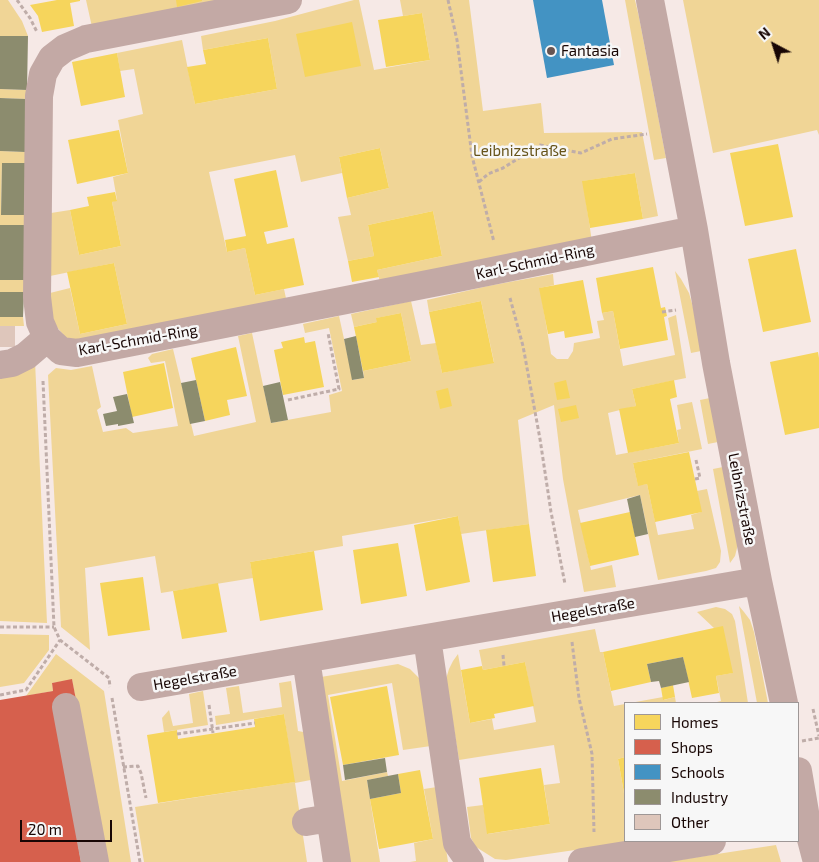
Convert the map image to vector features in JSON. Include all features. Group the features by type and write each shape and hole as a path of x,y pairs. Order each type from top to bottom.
{"street":[{"path":"0,365 12,363 26,356 47,338 40,322 38,297 39,96 43,74 52,58 65,48 86,39 288,0"},
{"name":"Leibnizstraße","path":"650,0 694,230 716,363 758,581 784,702"},
{"name":"Karl-Schmid-Ring","path":"47,338 61,351 77,353 694,230"},
{"name":"Hegelstraße","path":"141,687 758,581"},
{"path":"427,638 457,843 470,862"},
{"path":"306,659 318,820 337,862"},
{"path":"66,707 95,862"},
{"path":"799,782 803,825 817,862"},
{"path":"582,862 706,842"}],"path":[{"path":"17,0 30,18 52,58"},
{"path":"448,0 457,40 472,156 496,250"},
{"path":"478,182 488,174 503,168 540,145 581,154 612,139 648,134"},
{"path":"509,292 523,346 566,590"},
{"path":"662,312 680,309"},
{"path":"288,400 339,389 327,330"},
{"path":"47,338 42,375 54,627 60,640 108,678 140,862"},
{"path":"317,388 318,393"},
{"path":"695,479 700,478 696,460"},
{"path":"0,627 54,627"},
{"path":"571,639 579,698 592,754 594,838"},
{"path":"0,694 26,690 60,640"},
{"path":"209,702 213,731"},
{"path":"178,734 213,731 255,723"},
{"path":"799,742 819,738"},
{"path":"123,767 138,766 146,798"}],"green space":[{"path":"0,0 8,0 22,21 28,36 0,36"},
{"path":"86,0 230,0 92,27"},
{"path":"359,0 374,70 430,60 422,13 403,16 400,0 469,0 483,111 541,103 544,133 642,132 658,216 643,219 635,173 583,181 592,242 380,282 377,270 442,256 433,211 368,225 374,256 348,261 338,217 351,215 347,198 389,188 380,148 339,157 342,173 301,182 295,155 209,172 227,252 245,248 255,295 284,289 287,303 87,343 66,338 56,326 51,315 50,293 70,288 80,334 127,324 114,263 50,276 51,213 70,210 79,255 121,246 112,202 117,200 113,177 128,173 118,120 143,114 134,69 120,71 117,53 182,40 195,104 277,89 268,38 203,50 201,36 275,21"},
{"path":"625,0 635,0 666,158 654,160"},
{"path":"683,0 819,0 819,135 817,130 713,153"},
{"path":"0,89 27,90 27,99 0,98"},
{"path":"0,151 25,152 26,163 2,163 1,214 25,215 26,225 0,225"},
{"path":"675,271 689,293 701,351 691,353"},
{"path":"553,274 554,285 540,288 551,354 557,359 568,359 573,351 574,343 600,338 597,321 604,320 602,313 613,311 623,366 675,355 668,318 676,315 686,378 632,389 636,406 608,413 616,455 679,443 677,430 681,429 677,405 692,402 702,449 633,463 638,485 647,484 658,535 694,529 691,515 701,512 697,491 707,489 721,551 720,562 716,568 658,580 640,495 578,510 591,570 612,565 616,587 584,592 563,479 554,405 518,420 529,524 461,534 458,516 342,536 343,546 250,562 253,578 161,593 155,556 85,568 90,650 61,627 48,375 56,368 71,370 92,366 101,407 97,410 103,432 126,428 133,433 178,426 165,361 151,363 148,358 152,354 173,349 194,436 256,422 238,336 252,333 271,423 331,412 329,395 342,391 329,328 305,333 303,324 339,316 353,380 364,378 363,371 411,361 401,313 377,318 377,322 354,327 351,314 411,301 421,345 436,343 442,373 494,362 481,301 429,312 427,300"},
{"path":"0,280 26,280 24,292 0,292"},
{"path":"0,317 23,317 24,326 0,326"},
{"path":"35,361 47,623 0,621 0,371"},
{"path":"710,398 718,442 708,444 700,400"},
{"path":"723,467 737,539 735,556 730,563 713,469"},
{"path":"739,606 750,620 754,632 768,702 757,702"},
{"path":"716,607 725,609 732,614 735,621 748,702 717,702 721,701 716,676 732,673 715,629 697,612"},
{"path":"595,629 600,652 603,652 614,706 624,704 624,757 618,759 624,793 624,842 630,842 506,860 495,859 476,847 471,838 467,807 483,805 488,834 550,824 544,785 560,783 554,745 459,760 446,679 449,669 458,654 470,723 492,719 494,730 536,722 525,662 483,670 479,650"},
{"path":"0,634 49,635 49,650 24,683 0,687"},
{"path":"56,654 104,691 131,862 108,862 72,680 52,683 53,691 26,696"},
{"path":"398,664 410,669 419,678 423,692 431,746 403,750 392,683 328,695 342,781 387,772 388,776 367,780 380,862 344,862 315,678"},
{"path":"291,681 298,731 309,733 316,779 295,783 307,862 144,862 135,807 294,782 284,714 216,725 215,716 230,714 226,688 239,686 243,713 282,707 279,683"},
{"path":"203,691 208,725 164,732 162,718 169,710 173,726 193,723 189,694"},
{"path":"663,697 664,700 675,697 676,702 636,702"},
{"path":"437,787 448,862 410,862 416,861 414,843 433,839 424,789"},
{"path":"776,845 781,862 665,862"}],"building: Homes":[{"path":"57,0 80,0 70,3 74,26 42,32 38,16 30,5"},
{"path":"176,0 202,0 202,1 177,7"},
{"path":"422,13 430,60 386,67 378,20"},
{"path":"352,22 361,66 305,77 296,34"},
{"path":"268,38 277,89 195,104 187,67 206,64 203,50"},
{"path":"117,53 125,97 81,106 72,62"},
{"path":"119,130 128,173 77,184 68,140"},
{"path":"778,144 793,217 745,226 730,153"},
{"path":"380,148 389,188 347,198 339,157"},
{"path":"276,170 288,227 264,232 267,244 294,238 304,285 255,295 245,248 227,252 225,240 246,236 234,179"},
{"path":"635,173 643,219 590,228 582,181"},
{"path":"115,192 117,201 112,202 121,246 79,255 70,210 89,206 87,197"},
{"path":"433,211 442,256 377,270 379,277 352,282 348,261 374,256 368,225"},
{"path":"796,249 811,322 763,332 748,259"},
{"path":"114,263 127,324 80,334 67,272"},
{"path":"653,267 661,308 665,307 667,316 664,317 668,340 620,349 613,311 602,313 596,278"},
{"path":"583,280 593,333 565,338 564,331 548,334 539,288"},
{"path":"481,301 494,363 442,373 429,312"},
{"path":"401,313 411,361 363,371 354,327 377,322 376,318"},
{"path":"304,337 305,343 315,341 324,387 283,395 274,350 283,348 281,342"},
{"path":"236,347 247,396 227,400 230,415 205,421 191,358"},
{"path":"818,352 819,428 785,435 770,362"},
{"path":"164,363 173,408 132,417 123,372"},
{"path":"566,380 570,398 557,400 554,383"},
{"path":"674,380 677,397 670,399 679,443 628,453 619,409 636,406 632,389"},
{"path":"448,388 452,406 440,409 436,391"},
{"path":"576,405 579,418 561,422 558,409"},
{"path":"689,452 702,512 655,522 647,484 638,486 633,463"},
{"path":"630,512 639,555 590,566 580,523"},
{"path":"458,516 470,582 426,591 414,525"},
{"path":"529,524 536,576 493,582 486,530"},
{"path":"398,543 407,596 361,604 353,550"},
{"path":"314,551 323,610 260,621 250,562"},
{"path":"143,577 150,630 108,636 100,583"},
{"path":"218,583 227,632 182,639 173,591"},
{"path":"723,626 733,673 716,676 719,693 692,698 683,657 647,664 651,682 611,691 603,652"},
{"path":"525,662 534,706 494,714 495,718 470,723 461,670 482,666 483,670"},
{"path":"673,685 675,697 663,700 661,688"},
{"path":"387,686 399,755 343,765 330,697"},
{"path":"284,714 295,782 158,803 147,735 177,730 178,739 255,727 254,719"},
{"path":"624,757 624,793 618,759"},
{"path":"541,768 550,824 487,834 479,778"},
{"path":"420,770 433,839 379,849 370,799 401,793 398,774"}],"building: Shops":[{"path":"72,679 77,705 60,735 81,862 0,862 0,700 53,691 52,683"}],"building: Schools":[{"path":"533,0 602,0 614,65 547,78"}],"building: Industry":[{"path":"0,36 28,36 27,90 0,89"},
{"path":"0,98 27,99 25,152 0,151"},
{"path":"2,163 26,163 25,215 1,215"},
{"path":"0,225 26,225 26,280 0,280"},
{"path":"0,292 24,292 23,317 0,317"},
{"path":"356,336 364,378 352,380 344,339"},
{"path":"196,380 205,421 190,424 181,383"},
{"path":"280,382 288,420 271,423 263,386"},
{"path":"127,394 134,423 106,426 103,414 117,411 113,397"},
{"path":"640,495 648,534 635,537 627,499"},
{"path":"683,657 689,682 661,688 659,681 651,682 647,664"},
{"path":"385,758 387,772 345,780 343,765"},
{"path":"398,774 401,793 370,799 367,780"}],"building: Other":[{"path":"0,326 15,326 15,347 0,347"}],"place":[{"name":"Fantasia","path":"551,51"}]}
